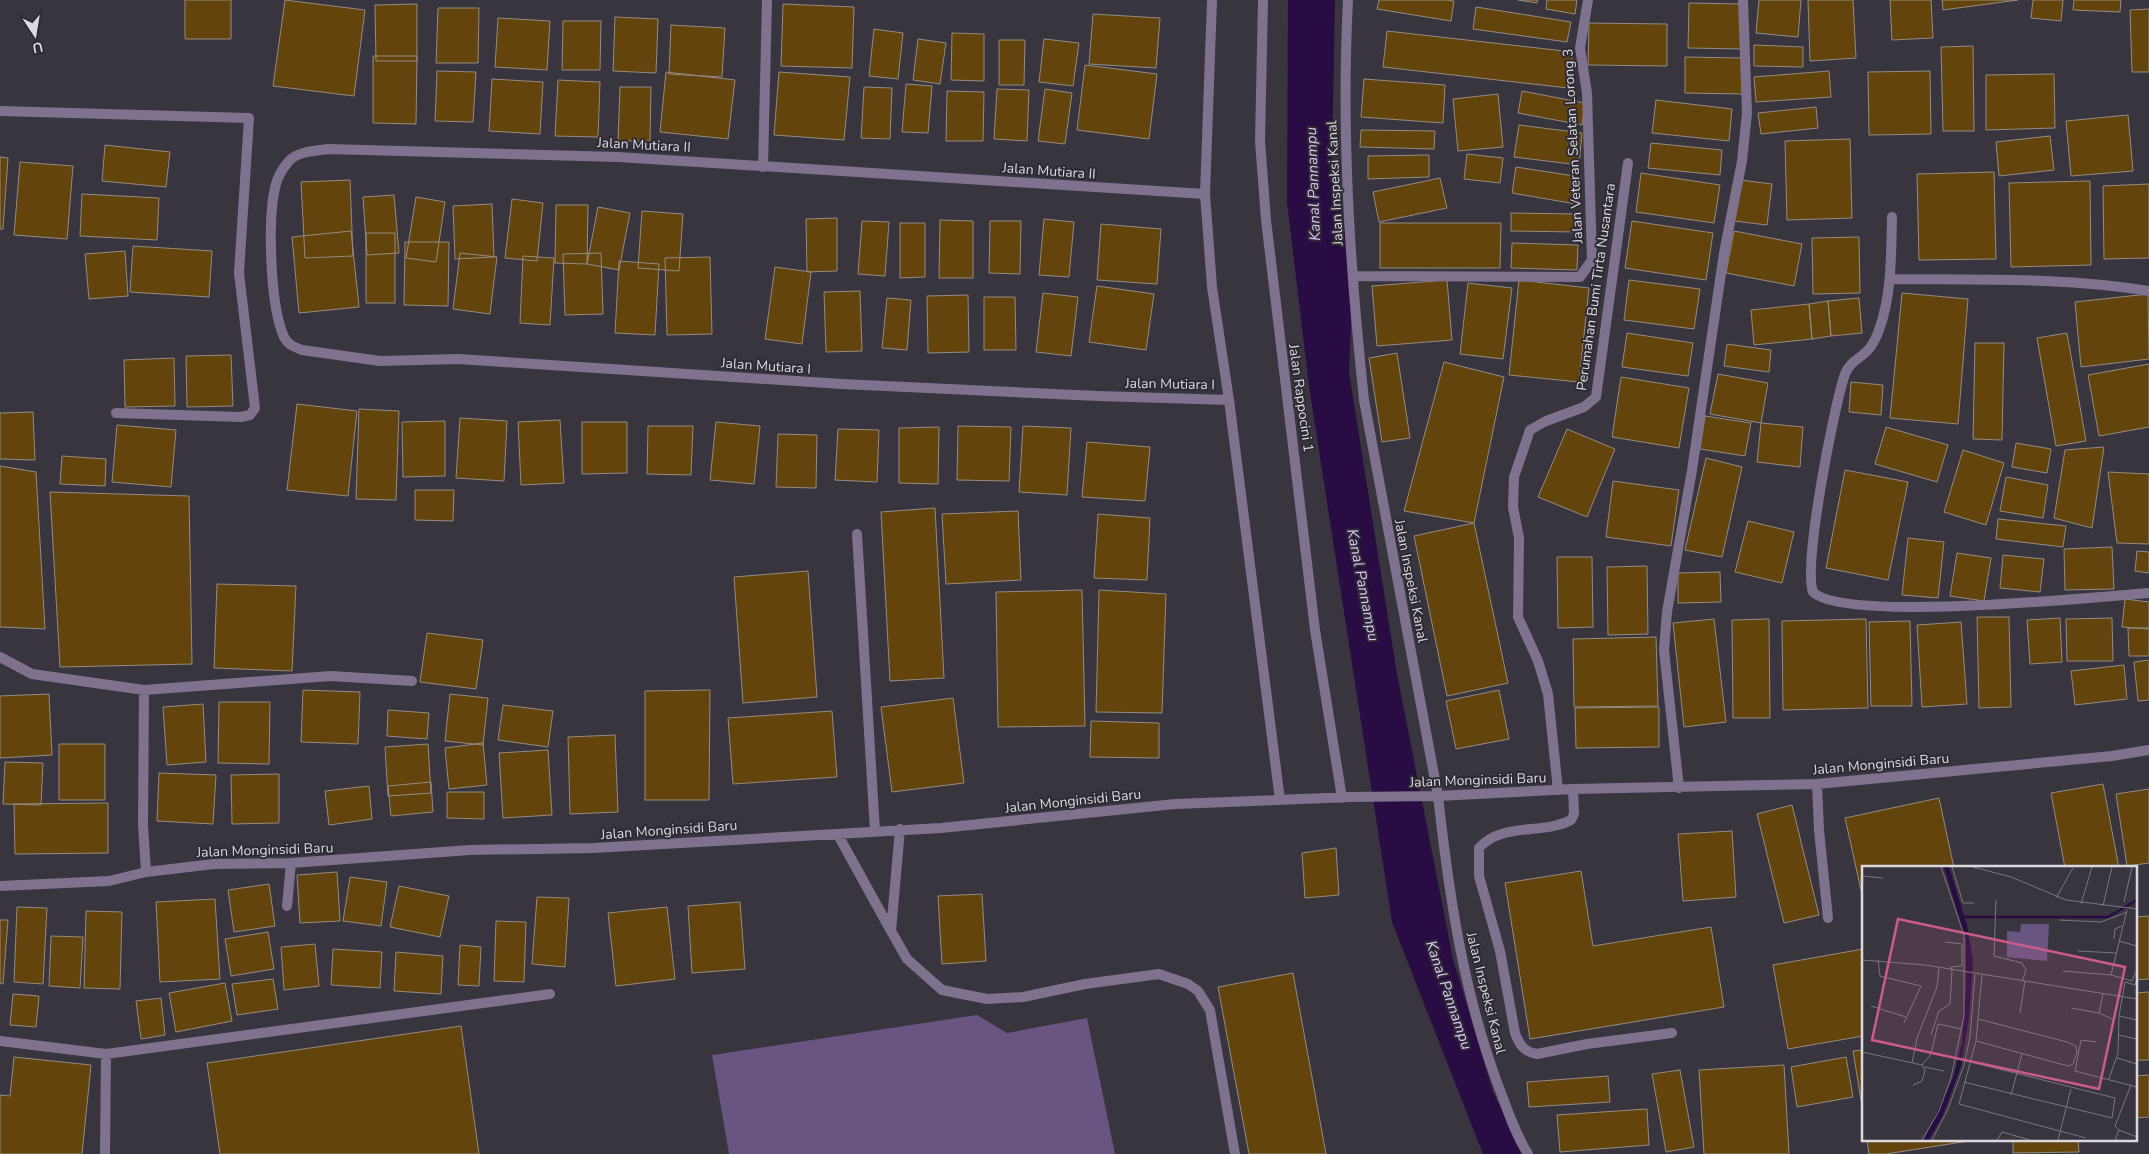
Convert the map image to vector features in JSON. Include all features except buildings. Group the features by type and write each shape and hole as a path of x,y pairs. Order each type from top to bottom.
{"street":[{"path":"762,167 767,0"},
{"path":"1212,0 1205,194 1212,287 1229,400 1280,800"},
{"name":"Jalan Rappocini 1","path":"1263,0 1260,141 1266,220 1315,630 1346,797"},
{"name":"Jalan Inspeksi Kanal","path":"1348,0 1346,156 1353,276 1364,400 1445,859 1462,966 1490,1064 1517,1137 1528,1154"},
{"name":"Jalan Veteran Selatan Lorong 3","path":"1353,276 1580,277 1592,260 1587,92 1580,48 1588,0"},
{"path":"1679,788 1664,650 1666,612 1692,470 1724,253 1742,161 1747,113 1743,0"},
{"path":"0,111 249,118 239,272 255,408 250,415 241,417 116,413"},
{"name":"Jalan Mutiara II","path":"302,350 291,346 284,338 275,303 271,256 276,185 281,172 290,159 305,152 328,149 433,150 618,157 1205,194"},
{"name":"Perumahan Bumi Tirta Nusantara","path":"1558,790 1548,694 1538,661 1518,617 1519,538 1513,507 1514,477 1530,430 1546,421 1584,408 1596,398 1628,163"},
{"path":"1892,217 1888,298 1879,330 1868,350 1853,360 1846,373 1828,454 1815,526 1813,592 1817,596 1846,602 1930,606 2010,605 2149,593"},
{"path":"1890,279 2045,281 2121,286 2149,291"},
{"name":"Jalan Mutiara I","path":"302,350 380,361 458,359 842,384 1229,400"},
{"path":"857,534 875,831"},
{"path":"0,657 32,674 144,690 332,676 412,681"},
{"path":"144,690 142,825 146,872"},
{"name":"Jalan Monginsidi Baru","path":"0,886 109,881 146,872 214,864 291,863 470,850 594,848 941,828 1174,804 1346,797 1433,796 1572,789 1817,784 2112,756 2149,750"},
{"path":"1817,784 1819,830 1828,918"},
{"path":"1572,789 1574,814 1571,820 1559,825 1521,829 1503,834 1484,842 1479,848 1479,876 1500,951 1515,1033 1519,1044 1530,1053 1536,1054 1587,1044 1672,1033"},
{"path":"892,931 900,829"},
{"path":"838,835 906,959 942,990 987,999 1023,997 1085,984 1159,974 1188,984 1198,991 1210,1010 1235,1154"},
{"path":"287,906 291,863"},
{"path":"0,1041 106,1054 550,994"},
{"path":"105,1154 106,1054"}],"shaded area":[{"path":"977,1015 1007,1033 1087,1018 1115,1154 729,1154 712,1055"}],"water":[{"name":"Kanal Pannampu","path":"1288,0 1335,0 1332,161 1353,276 1349,372 1397,674 1453,959 1493,1092 1523,1154 1483,1154 1392,922 1309,386 1287,202"}]}
